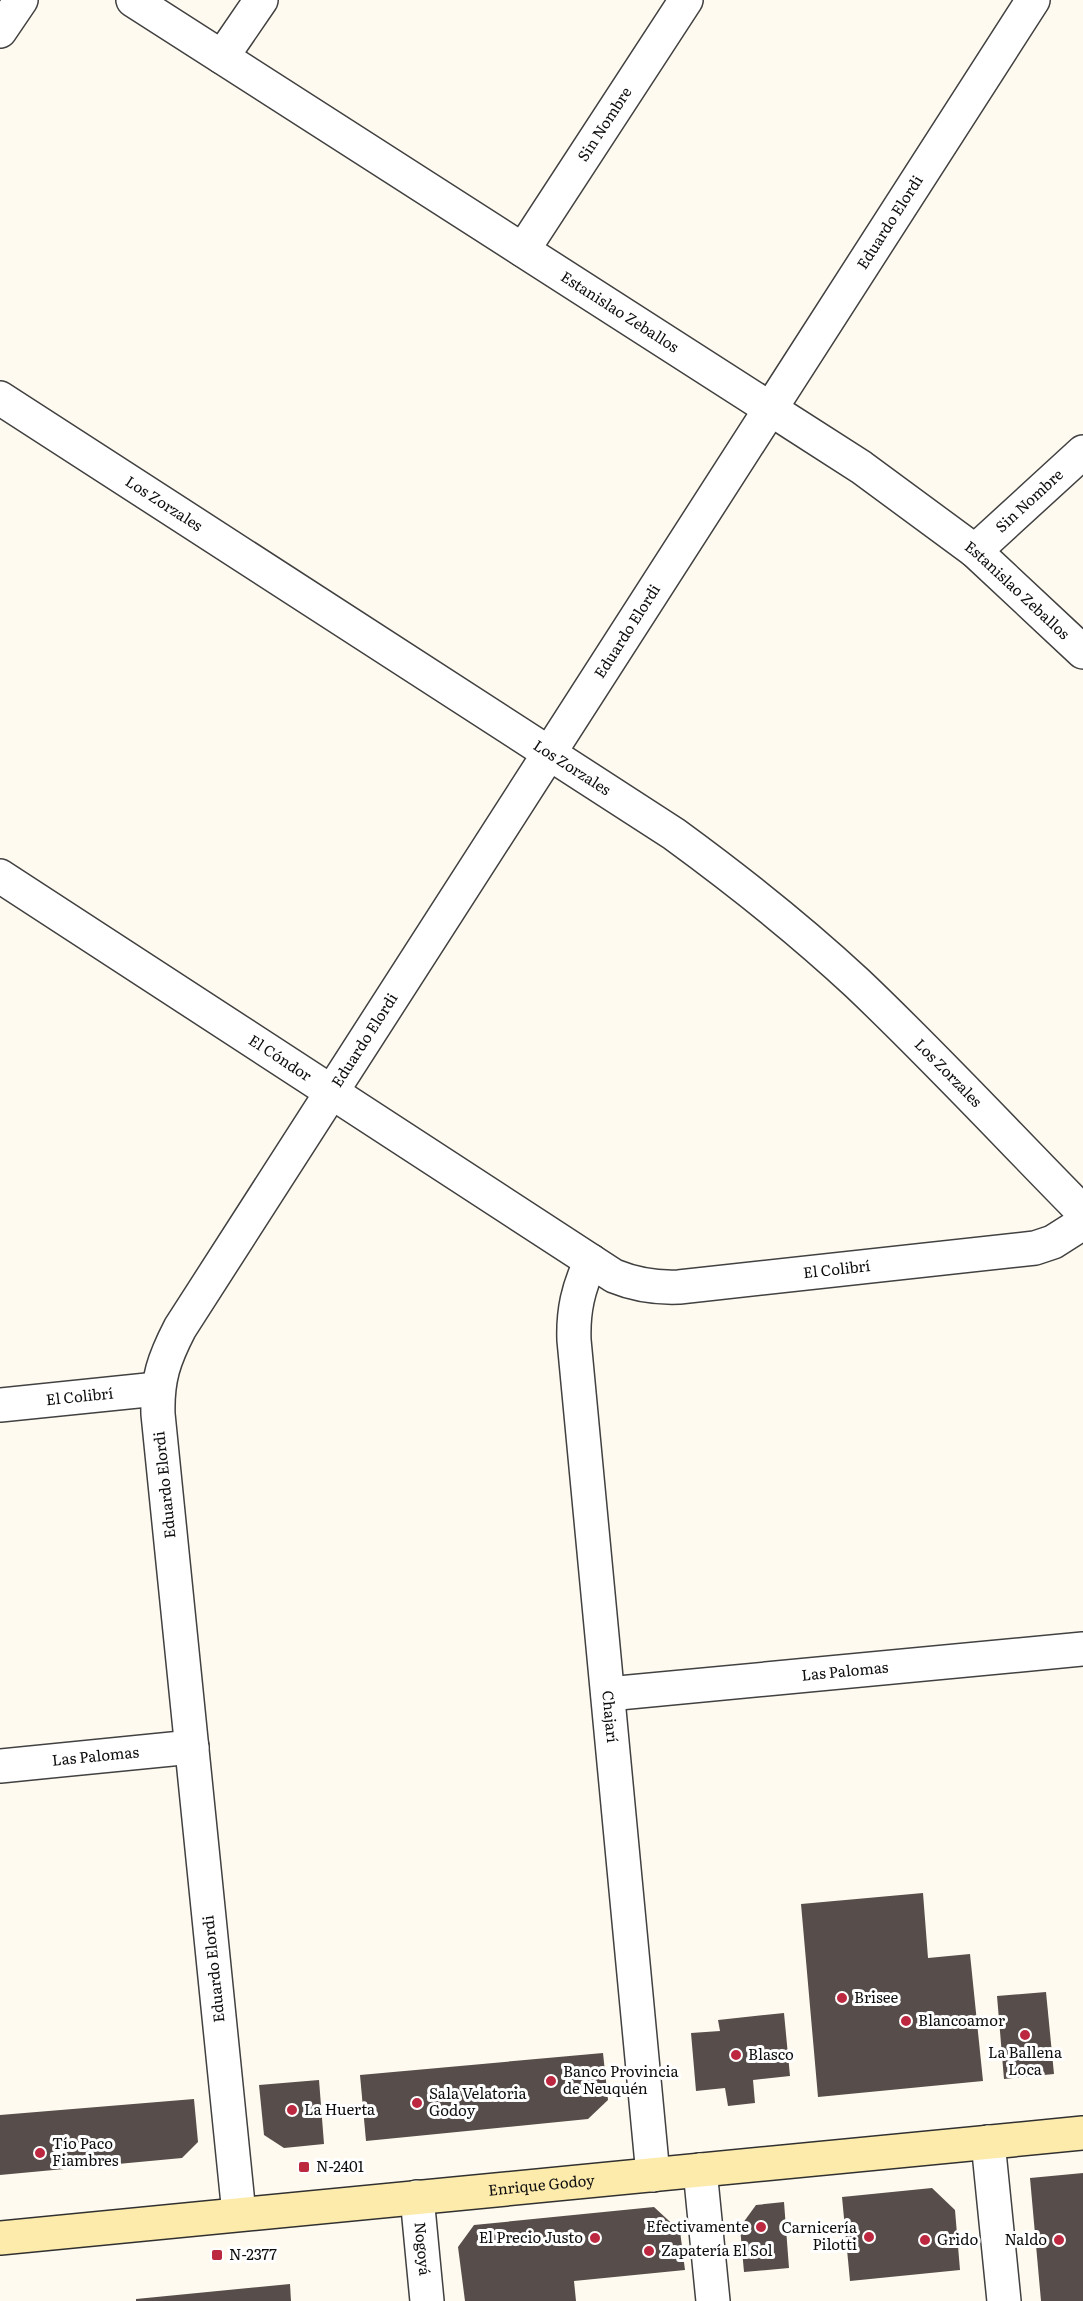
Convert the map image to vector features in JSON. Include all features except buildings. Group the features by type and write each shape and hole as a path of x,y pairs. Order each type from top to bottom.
{"main road":[{"name":"Enrique Godoy","path":"0,2238 1083,2133"}],"street":[{"path":"0,32 21,0"},
{"name":"Estanislao Zeballos","path":"133,0 861,467 975,551 1083,652"},
{"path":"222,57 261,0"},
{"name":"Sin Nombre","path":"523,250 686,0"},
{"name":"Eduardo Elordi","path":"239,2214 158,1414 157,1389 162,1368 180,1328 1033,0"},
{"name":"Los Zorzales","path":"0,398 674,834 735,879 856,982 1083,1212"},
{"name":"Sin Nombre","path":"975,551 1083,452"},
{"name":"El Cóndor","path":"0,876 591,1261"},
{"name":"El Colibrí","path":"591,1261 614,1276 636,1285 658,1288 679,1287 1035,1248 1053,1242 1083,1223"},
{"name":"Chajarí","path":"591,1261 577,1293 574,1308 574,1341 653,2175"},
{"name":"El Colibrí","path":"0,1405 157,1389"},
{"name":"Las Palomas","path":"608,1694 1083,1649"},
{"name":"Las Palomas","path":"0,1766 192,1747"},
{"path":"988,2142 1004,2301"},
{"path":"700,2170 713,2301"},
{"name":"Nogoyá","path":"417,2197 427,2301"}],"place":[{"name":"Brisee","path":"842,1998"},
{"name":"Blancoamor","path":"906,2021"},
{"name":"La Ballena Loca","path":"1025,2035"},
{"name":"Blasco","path":"736,2055"},
{"name":"Banco Provincia de Neuquén","path":"551,2081"},
{"name":"Sala Velatoria Godoy","path":"417,2103"},
{"name":"La Huerta","path":"292,2110"},
{"name":"Tío Paco Fiambres","path":"40,2153"},
{"name":"N-2401","path":"304,2167"},
{"name":"Efectivamente","path":"761,2227"},
{"name":"Carnicería Pilotti","path":"869,2237"},
{"name":"El Precio Justo","path":"595,2238"},
{"name":"Grido","path":"925,2240"},
{"name":"Naldo","path":"1059,2240"},
{"name":"Zapatería El Sol","path":"649,2251"},
{"name":"N-2377","path":"217,2255"}]}
